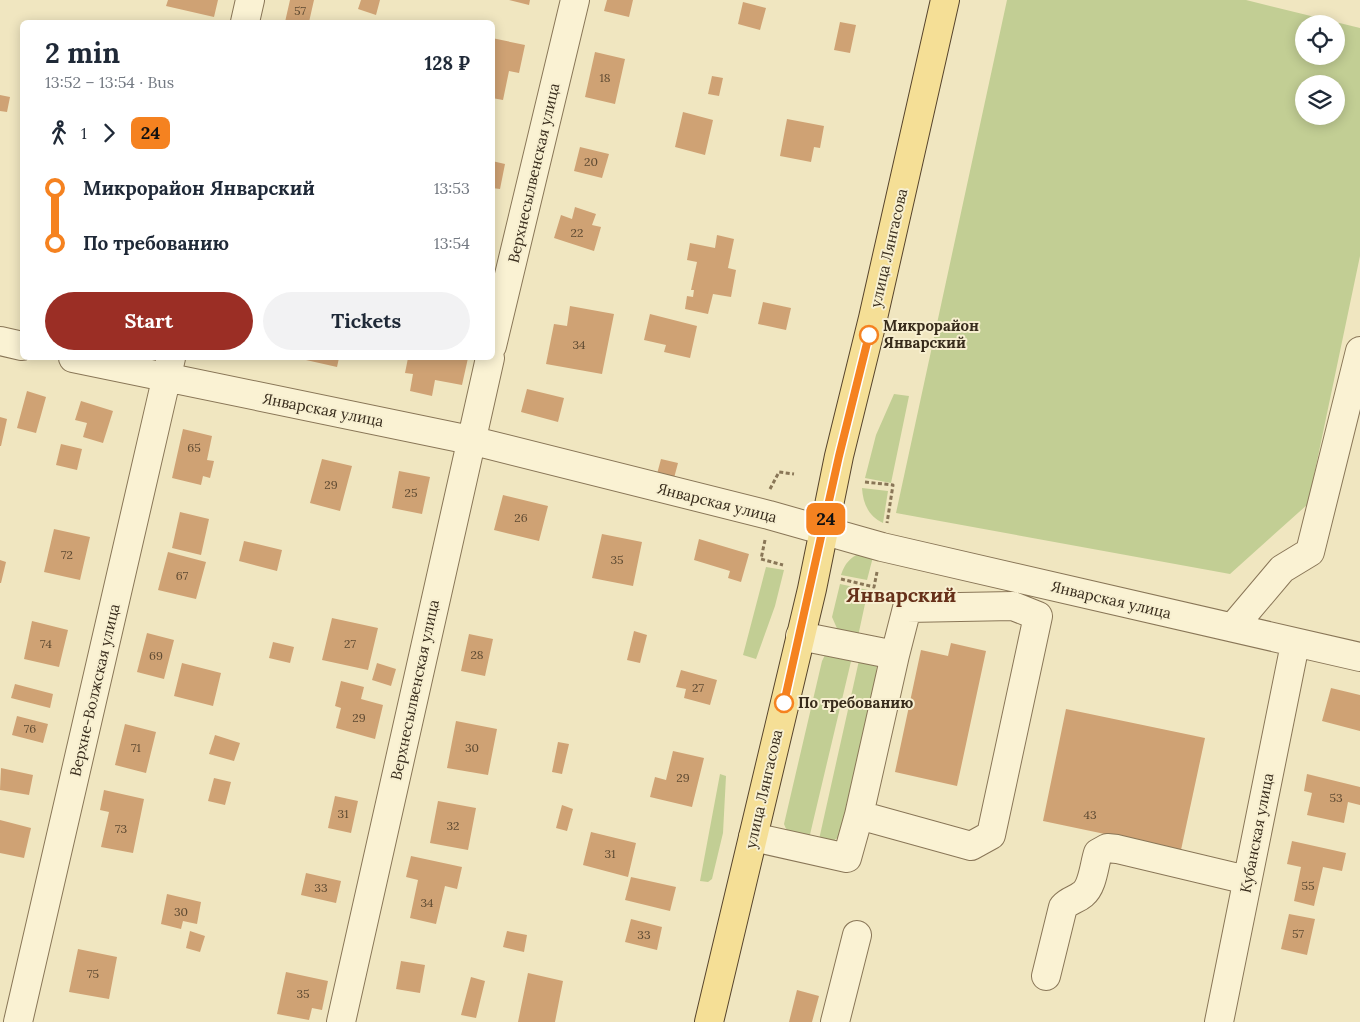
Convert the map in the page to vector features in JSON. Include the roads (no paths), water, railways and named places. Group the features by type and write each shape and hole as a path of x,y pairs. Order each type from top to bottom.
{"main road":[{"name":"улица Лянгасова","path":"709,1022 800,636 945,0"}],"street":[{"path":"245,20 250,0"},
{"name":"Верхнесылвенская улица","path":"495,333 575,0"},
{"path":"0,342 20,346"},
{"path":"1233,627 1282,569 1310,552 1360,351"},
{"name":"Январская улица","path":"92,360 169,368 470,440 823,530 882,547 1233,627 1295,644 1360,657"},
{"name":"Верхнесылвенская улица","path":"341,1022 470,440 490,360"},
{"name":"Верхне-Волжская улица","path":"18,1022 169,368"},
{"path":"859,815 971,846 991,835 1038,616 1047,585"},
{"path":"753,837 847,858 859,815 907,608 1013,606 1038,616"},
{"path":"800,636 896,655"},
{"name":"Кубанская улица","path":"1219,1022 1295,644"},
{"path":"1046,976 1063,907 1068,901 1083,895 1088,890 1098,853 1107,848 1247,880"},
{"path":"835,1022 857,935"},
{"path":"0,1021 5,1022"}],"place":[{"name":"Микрорайон Январский","path":"869,335"},
{"name":"По требованию","path":"784,703"}],"district":[{"name":"Январский","path":"901,595"}]}
